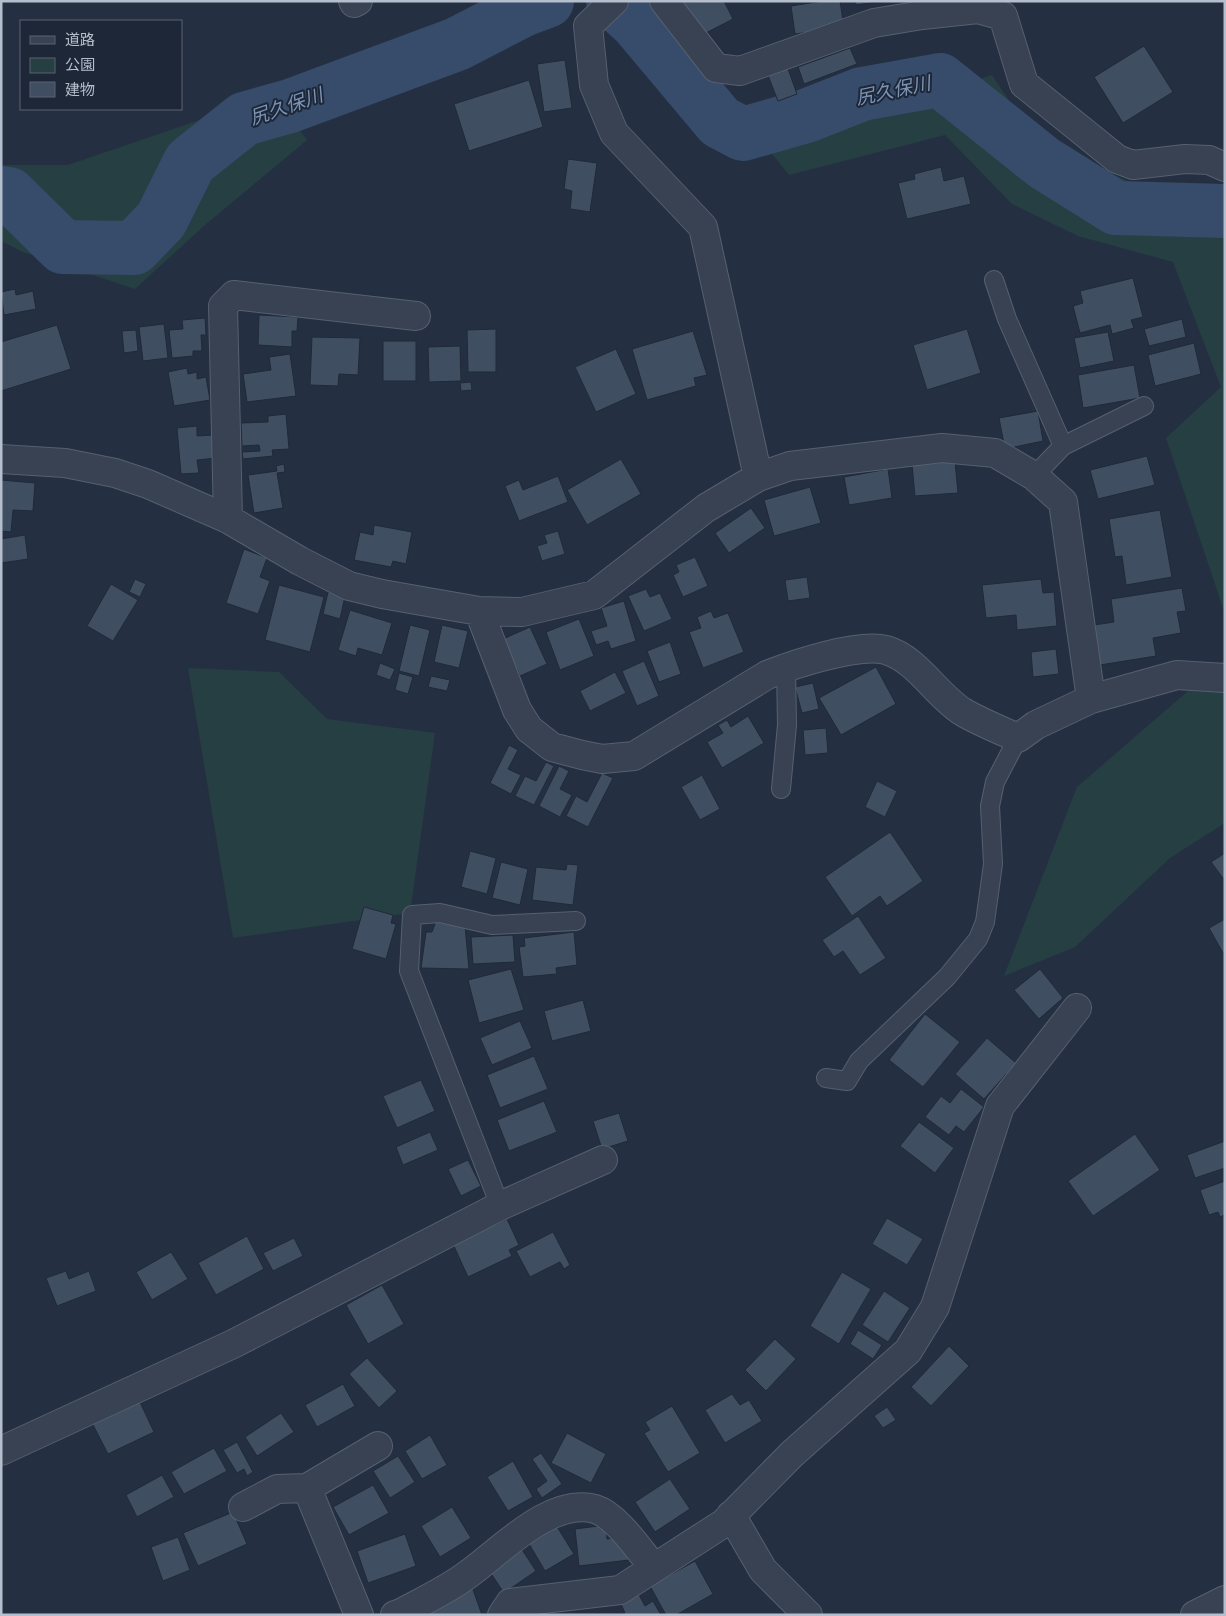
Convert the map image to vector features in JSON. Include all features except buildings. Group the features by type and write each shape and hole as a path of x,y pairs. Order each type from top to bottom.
{"street":[{"path":"353,1 354,3 358,1"},
{"path":"664,1 716,68 740,71 921,8 1006,9 1024,84 1117,159 1133,165 1185,159 1209,160 1225,167"},
{"path":"610,5 588,26 594,85 614,133 703,228 758,477"},
{"path":"228,519 223,306 234,295 416,316"},
{"path":"1,459 65,463 115,473 148,484 228,519 300,561 349,586 382,594 479,611 522,612 594,594 706,508 758,477 790,466 942,448 995,453 1034,476 1063,502 1091,698"},
{"path":"479,611 517,710 529,729 552,746 582,755 602,758 634,756 767,675 786,667 863,648 886,650 904,659 962,711 1018,738 1036,726 1091,698 1177,675 1225,678"},
{"path":"502,1615 510,1603 620,1590 724,1523 792,1454 908,1351 935,1307 1000,1106 1076,1008"},
{"path":"1,1451 233,1344 500,1206 603,1160"},
{"path":"243,1507 278,1489 307,1488 378,1446"},
{"path":"307,1488 359,1615"},
{"path":"395,1615 402,1614 466,1576 530,1526 566,1508 594,1509 608,1515 654,1568"},
{"path":"731,1515 763,1570 808,1615"},
{"path":"1195,1615 1225,1600"}],"lane":[{"path":"994,280 1007,319 1063,446"},
{"path":"1034,476 1063,446 1144,406"},
{"path":"781,789 787,725 786,667"},
{"path":"826,1078 846,1081 859,1062 948,977 978,938 986,922 993,864 990,806 996,782 1018,738"},
{"path":"500,1206 408,970 412,915 440,913 492,925 576,921"}],"green space":[{"path":"992,75 1038,144 1128,181 1212,210 1225,237 1225,614 1166,438 1221,387 1173,262 1078,236 1012,204 945,135 789,175 769,150"},
{"path":"273,95 307,140 205,225 135,289 23,252 1,241 1,165 68,165"},
{"path":"1225,659 1225,823 1170,858 1075,947 1004,976 1077,787"},
{"path":"188,668 279,672 327,719 435,733 410,913 233,938"}],"waterway":[{"name":"尻久保川","path":"1,193 9,194 63,247 134,248 161,220 190,162 244,119 290,106 457,44 523,10 547,1"},
{"name":"尻久保川","path":"613,1 636,22 720,122 743,134 806,116 862,94 940,80 1044,163 1116,208 1225,211"}]}
